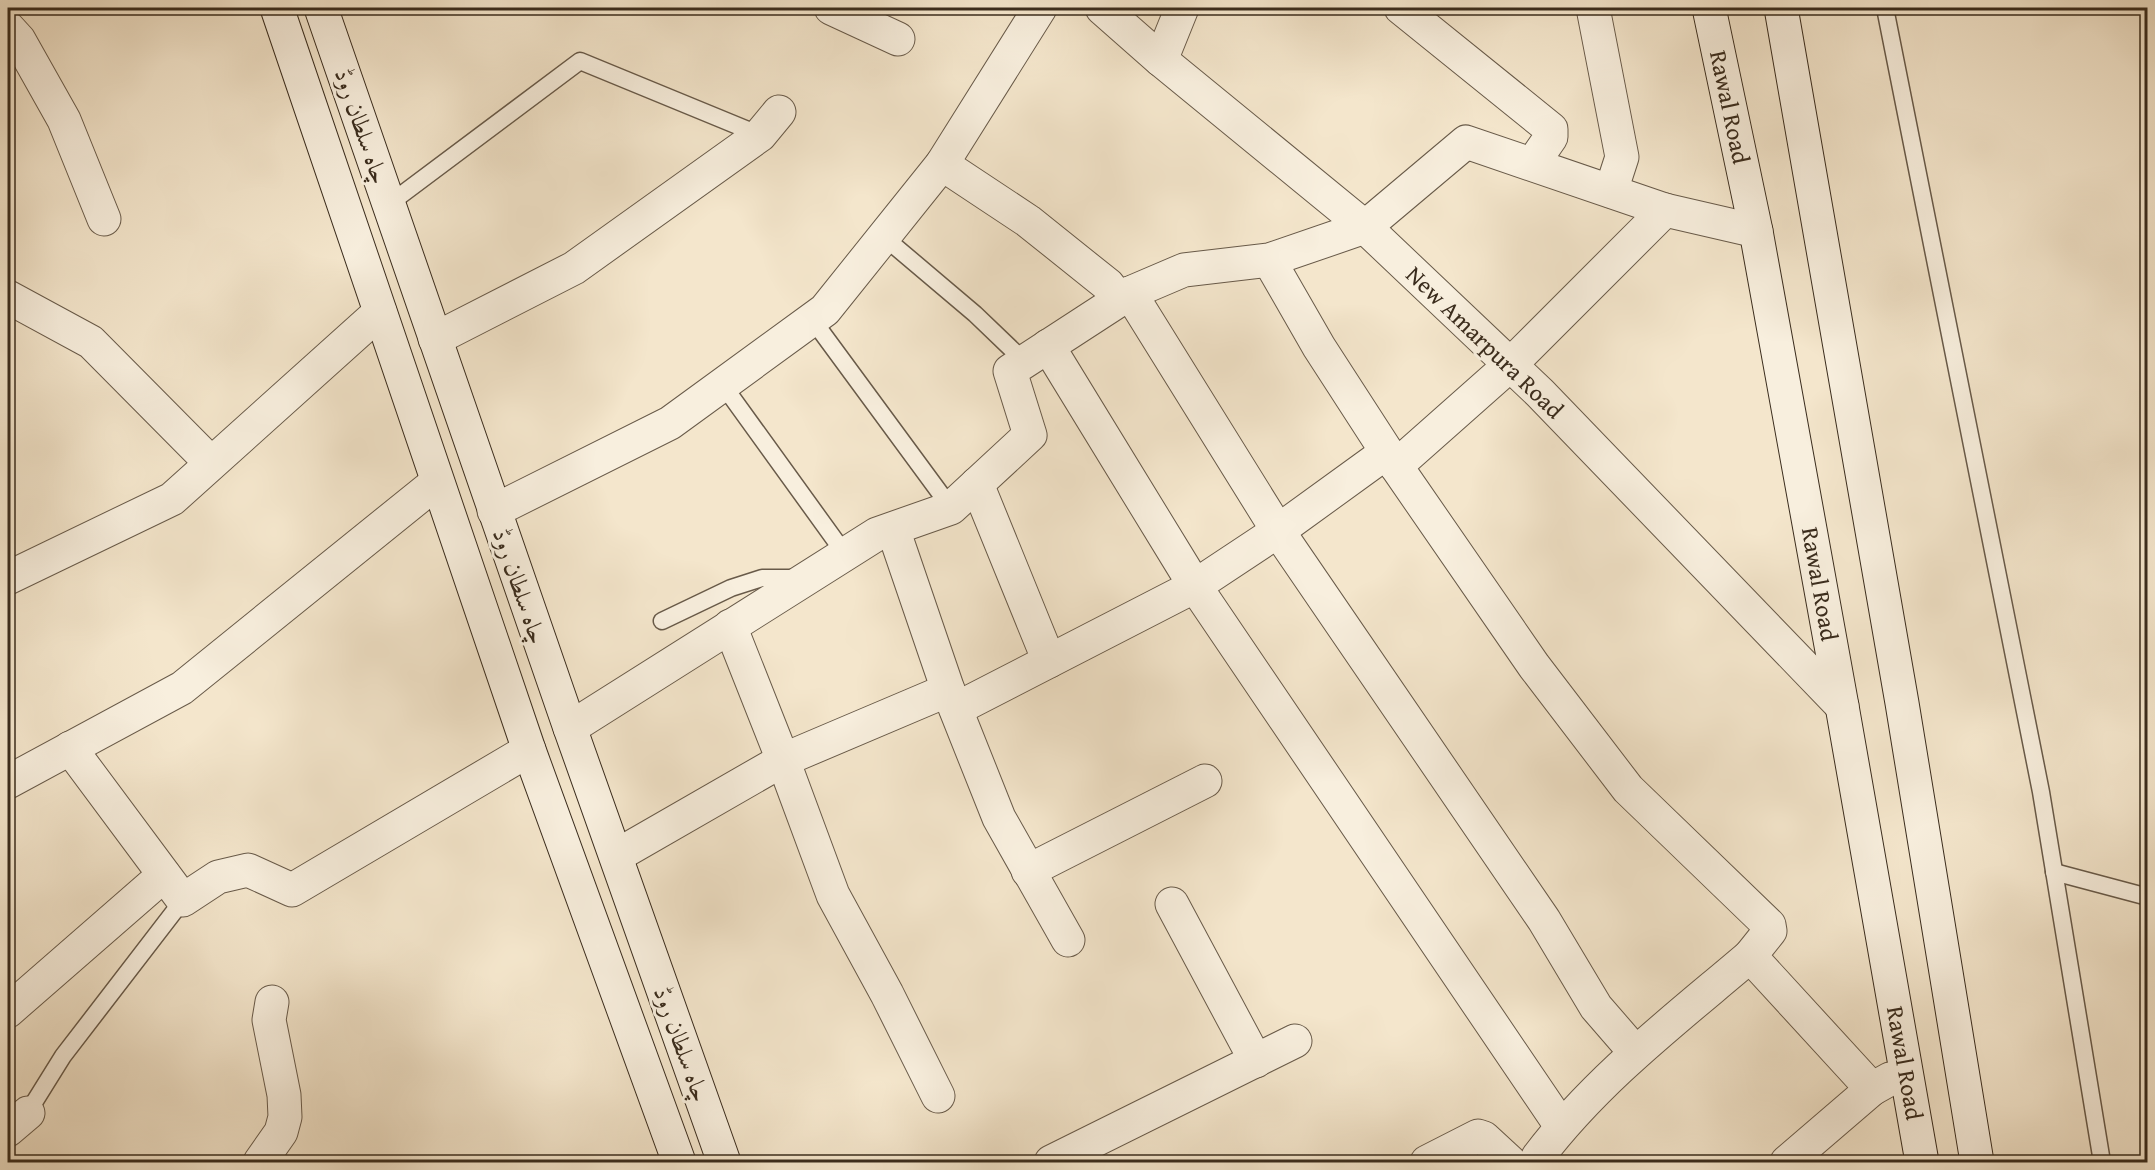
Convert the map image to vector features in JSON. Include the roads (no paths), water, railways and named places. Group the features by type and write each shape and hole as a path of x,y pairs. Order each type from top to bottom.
{"street":[{"name":"چاہ سلطان روڈ","path":"277,8 529,750 679,1162"},
{"name":"چاہ سلطان روڈ","path":"321,8 494,511 724,1162"},
{"path":"831,8 898,39"},
{"path":"494,511 670,423 825,310 942,164 1040,8"},
{"name":"New Amarpura Road","path":"1102,8 1161,60 1365,227 1540,393 1842,706"},
{"path":"1161,60 1182,8"},
{"path":"1401,8 1551,129 1551,137 1533,163"},
{"path":"1593,8 1622,156 1611,191"},
{"name":"Rawal Road","path":"1709,8 1756,231 1922,1162"},
{"path":"1781,8 1902,704 1977,1162"},
{"path":"11,39 64,120 104,219"},
{"path":"435,339 574,268 770,123"},
{"path":"570,728 877,534 951,508 1030,435 1010,371 1125,296 1184,270 1269,260 1365,227 1466,142 1665,210 1756,231"},
{"path":"942,164 1028,221 1125,296 1278,531 1544,920 1596,1007 1635,1052"},
{"path":"616,856 783,760 1048,662 1195,586 1392,459 1510,365 1665,210"},
{"path":"1269,260 1319,347 1392,459 1534,666 1628,789 1769,925 1770,931 1750,956 1635,1052 1529,1161 1478,1136 1427,1162"},
{"path":"8,297 91,342 211,464"},
{"path":"8,578 172,499 380,312"},
{"path":"1037,354 1561,1126"},
{"path":"8,782 183,688 437,482"},
{"path":"977,484 1048,662"},
{"path":"893,529 952,699 999,818 1068,940"},
{"path":"730,627 783,760 833,896 887,994 938,1096"},
{"path":"70,748 174,887"},
{"path":"8,1011 174,887 248,870 292,890 529,750"},
{"path":"1028,871 1205,781"},
{"path":"1172,904 1256,1061"},
{"path":"1750,956 1872,1089"},
{"path":"260,1162 281,1132 285,1117 284,1095 269,1020 272,1002"},
{"path":"1051,1162 1295,1041"},
{"path":"1787,1162 1872,1089 1907,1069"}],"lane":[{"path":"1886,8 2039,780 2102,1162"},
{"path":"388,204 580,62 770,123"},
{"path":"884,237 975,314 1037,354"},
{"path":"812,319 951,508"},
{"path":"723,385 845,554"},
{"path":"662,621 730,588 762,578 806,579"},
{"path":"2054,872 2148,897"},
{"path":"8,1146 18,1121 174,887"}]}
